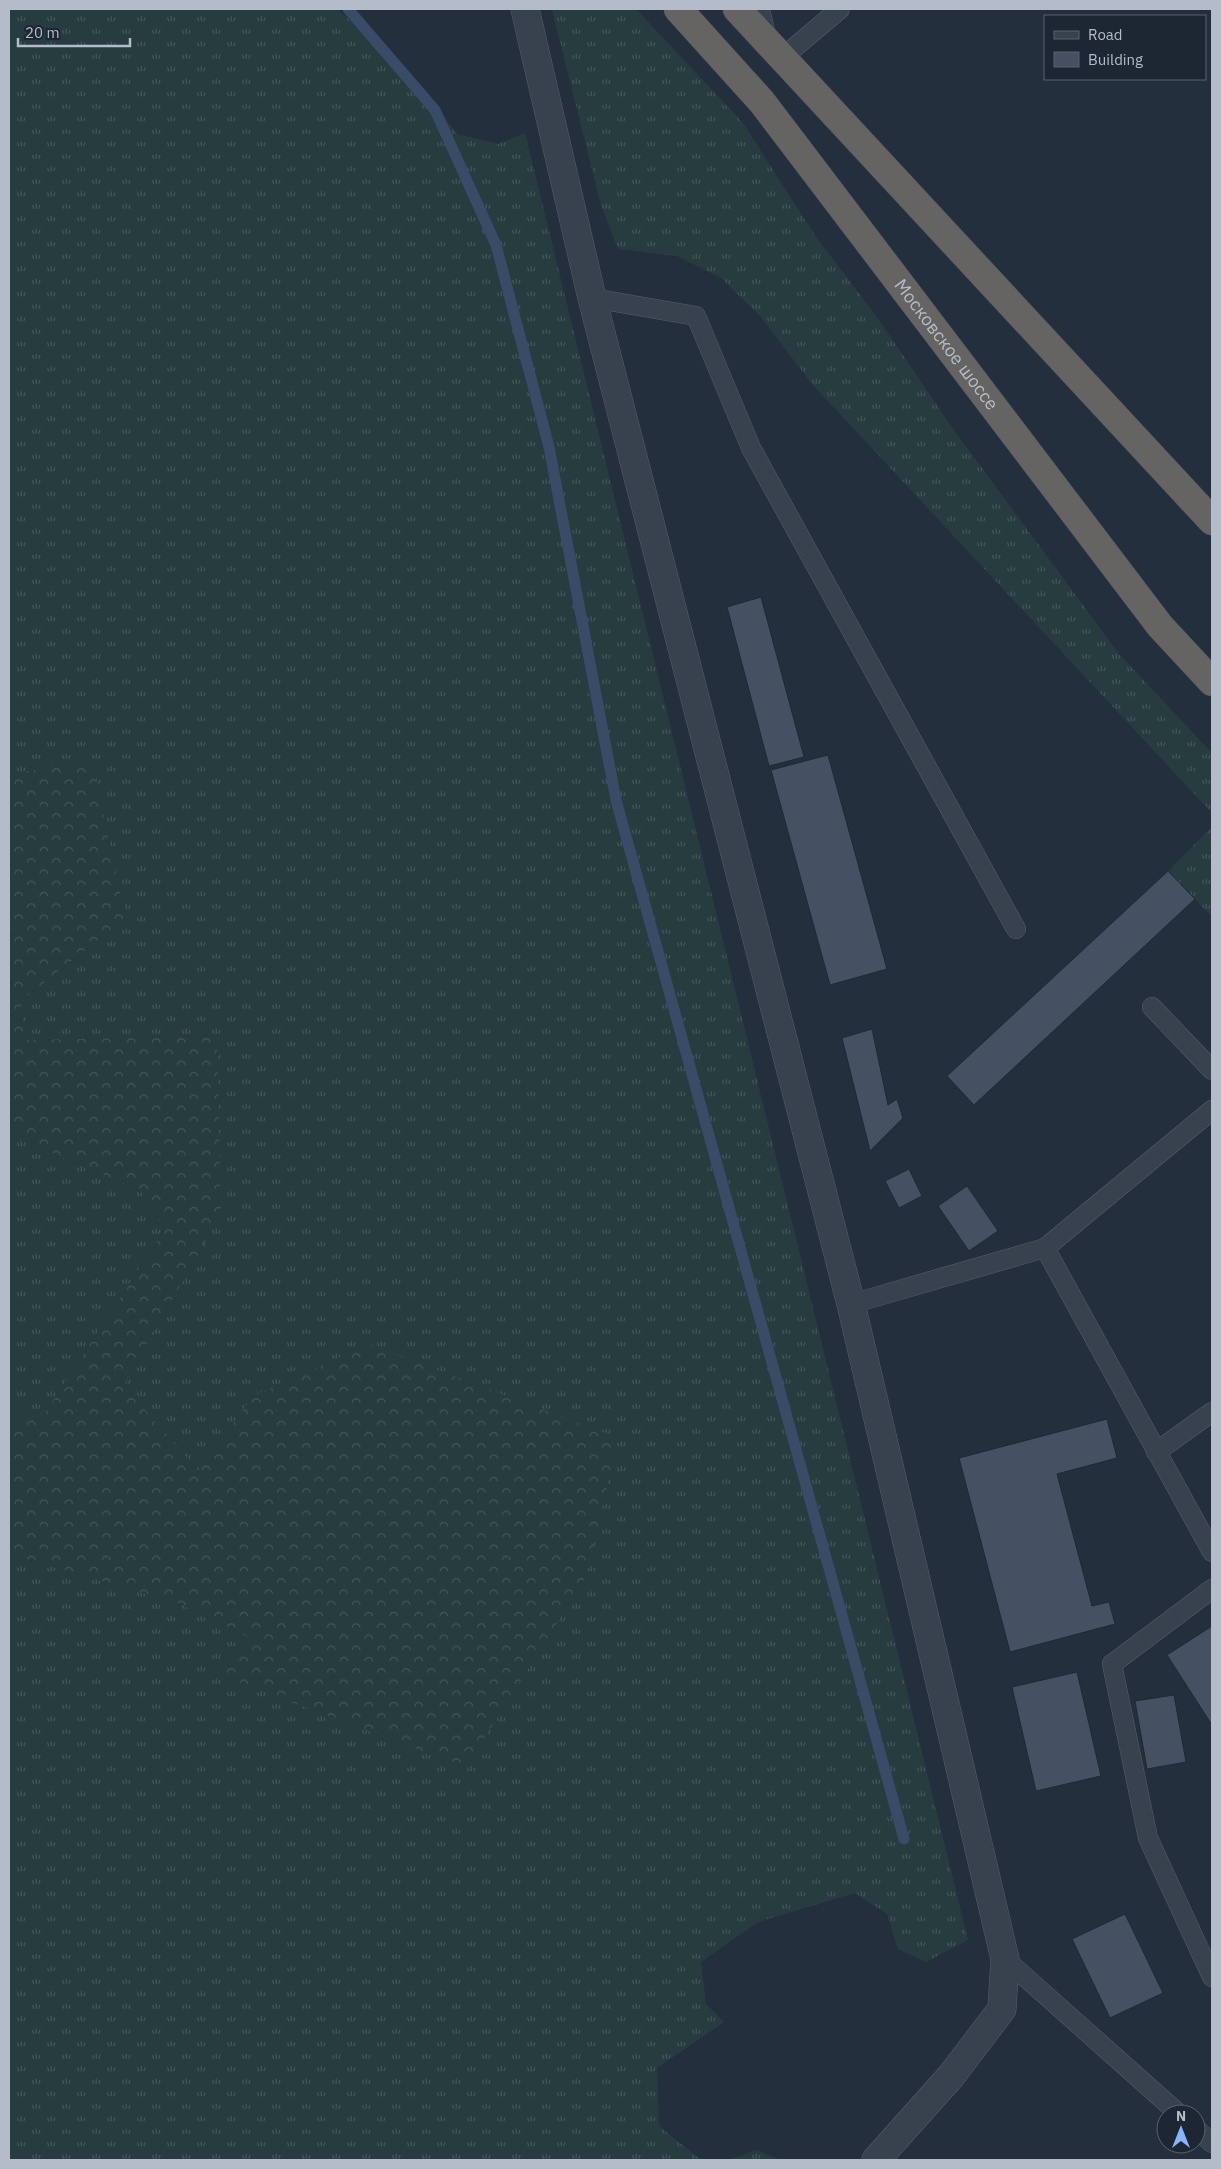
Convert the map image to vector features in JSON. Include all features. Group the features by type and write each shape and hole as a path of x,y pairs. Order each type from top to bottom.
{"highway":[{"name":"Московское шоссе","path":"678,9 762,102 1154,618 1212,682"},
{"path":"737,9 1212,521"}],"street":[{"path":"525,9 592,298 851,1304 1005,1959 1002,2009 951,2076 876,2160"}],"lane":[{"path":"760,9 775,50 840,9"},
{"path":"592,298 696,316 751,448 1016,929"},
{"path":"1152,1008 1212,1070"},
{"path":"851,1304 1045,1248 1212,1110"},
{"path":"1045,1248 1212,1552"},
{"path":"1156,1452 1212,1412"},
{"path":"1212,1589 1112,1664 1148,1838 1212,1977"},
{"path":"1005,1959 1169,2104"}],"green space":[{"path":"9,9 337,9 411,73 457,134 498,144 525,133 968,1940 926,1962 898,1949 887,1914 855,1893 758,1922 701,1962 706,2004 724,2022 657,2068 659,2126 701,2160 9,2160 9,1554 180,1604 250,1638 219,1675 618,1439 468,1383 253,1396 198,1471 124,1385 220,1214 217,1036 24,1040 21,1001 126,918 92,761 9,774"},
{"path":"552,9 636,9 743,123 816,237 877,317 951,426 1119,654 1212,753 1212,813 812,384 761,317 721,278 677,256 618,249 601,205"},
{"path":"92,761 126,918 21,1001 24,1040 217,1036 221,1214 124,1385 198,1471 253,1396 369,1344 618,1438 586,1577 466,1767 218,1675 250,1638 180,1604 9,1554 9,1415 45,1413 165,1229 140,1190 9,1135 9,774"},
{"path":"1212,827 1212,917 1168,871"},
{"path":"9,1135 140,1190 165,1229 45,1413 9,1415"},
{"path":"757,2150 780,2160 728,2160"}],"building":[{"path":"761,597 804,757 769,766 727,607"},
{"path":"828,755 887,969 830,985 771,770"},
{"path":"1168,871 1195,899 974,1105 947,1076"},
{"path":"872,1029 888,1105 897,1099 903,1118 870,1151 842,1038"},
{"path":"909,1169 922,1196 899,1208 885,1181"},
{"path":"967,1186 998,1231 969,1251 938,1206"},
{"path":"1107,1419 1117,1458 1057,1474 1092,1606 1109,1602 1115,1624 1010,1652 959,1458"},
{"path":"1212,1626 1212,1725 1167,1655"},
{"path":"1077,1672 1101,1776 1036,1791 1012,1687"},
{"path":"1174,1695 1186,1762 1147,1769 1135,1701"},
{"path":"1125,1914 1163,1993 1110,2018 1072,1939"}],"waterway":[{"path":"348,9 435,110 496,245 549,447 616,800 904,1839"}]}
